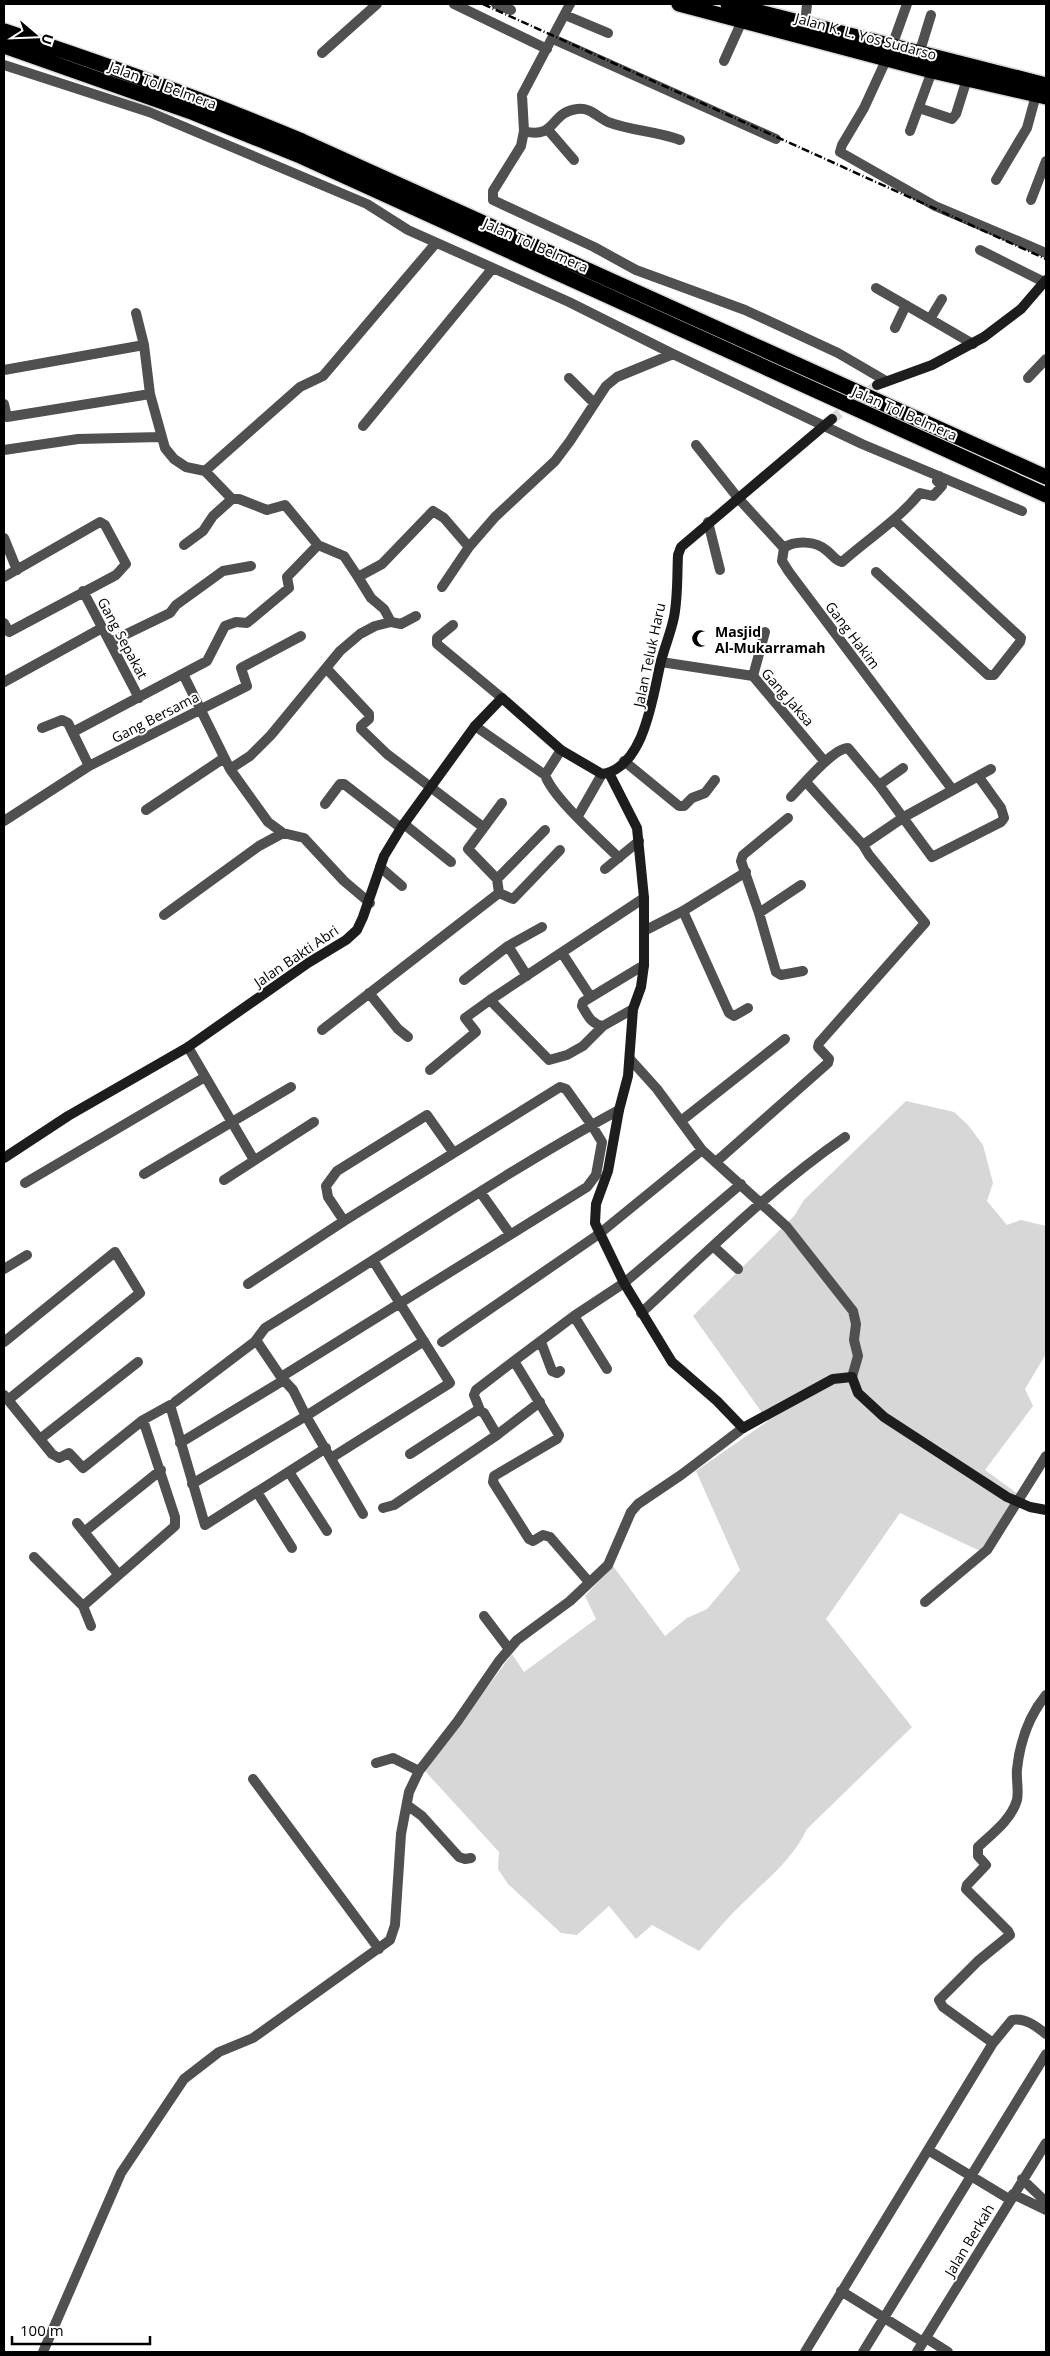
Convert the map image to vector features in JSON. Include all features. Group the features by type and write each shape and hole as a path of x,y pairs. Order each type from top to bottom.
{"highway":[{"name":"Jalan K. L. Yos Sudarso","path":"679,4 742,21 889,52 919,54 1043,92"},
{"name":"Jalan K. L. Yos Sudarso","path":"728,4 805,24 889,52 932,70 967,79 1043,92"},
{"name":"Jalan Tol Belmera","path":"4,31 107,65 231,111 293,137 1046,477"},
{"name":"Jalan Tol Belmera","path":"4,46 194,113 316,163 1046,495"}],"street":[{"path":"322,53 377,4"},
{"path":"454,4 547,49"},
{"path":"496,4 510,10"},
{"path":"570,4 522,94 524,131 521,146 493,192 494,200 594,247 636,270 745,310 838,353 881,383 932,365 973,344 1021,309 1045,281 980,250"},
{"path":"805,24 807,4"},
{"path":"907,4 889,52 861,114 842,145 840,152 935,206 1046,253"},
{"path":"565,15 608,33"},
{"path":"919,54 931,15"},
{"path":"724,61 742,21"},
{"path":"553,39 776,139"},
{"path":"4,64 149,112 252,153 368,204 408,230 492,269 570,302 673,354 824,426 1022,511"},
{"path":"910,131 932,70"},
{"path":"919,108 952,119 956,114 967,79"},
{"path":"996,180 1027,128 1043,92"},
{"path":"524,131 536,134 549,131 558,118 568,111 583,109 609,122 668,135 680,140"},
{"path":"549,131 574,160"},
{"path":"1031,200 1046,161"},
{"path":"205,471 300,387 323,376 436,243"},
{"path":"363,426 492,269"},
{"path":"876,288 973,344"},
{"path":"930,319 942,298"},
{"path":"894,328 906,306"},
{"path":"136,313 144,345 150,394 160,437 165,448 174,459 186,467 205,471 232,499"},
{"path":"4,370 144,345"},
{"path":"442,587 469,547 495,517 554,461 570,441 606,386 617,377 673,354"},
{"path":"1028,378 1046,359"},
{"path":"569,378 594,403"},
{"path":"4,404 7,416 150,394"},
{"name":"Jalan Teluk Haru","path":"606,774 617,770 647,725 661,662 674,616 678,555 686,542 832,419"},
{"path":"4,450 78,439 160,437"},
{"path":"696,445 738,498 784,548 794,543 805,543 824,548 838,562 842,562 872,535 894,520 920,493 933,496 942,487 942,484 938,481 939,476"},
{"path":"184,545 203,531 213,516 232,499 239,499 268,510 285,505 318,545 344,556 371,598 384,609 392,622"},
{"path":"358,578 382,564 433,511 444,518 469,547"},
{"path":"876,572 988,675 994,675 1020,642 1021,638 894,520"},
{"path":"4,577 100,522 105,524 126,564 121,572 9,632 4,623"},
{"path":"708,522 720,570"},
{"path":"4,538 17,570"},
{"path":"73,732 210,659 225,626 236,622 247,623 289,588 287,577 318,545"},
{"name":"Gang Hakim","path":"784,548 782,561 789,572 952,789"},
{"path":"110,642 170,613 176,605 223,571 251,566"},
{"name":"Gang Sepakat","path":"83,591 139,698"},
{"path":"230,769 250,756 271,735 340,651 360,634 375,626 392,622 401,624 416,616"},
{"path":"453,625 438,638 437,644 562,750 606,774 633,816 640,841 644,898 644,965 633,1009 630,1059 618,1110 608,1171 595,1213 599,1234 624,1283 672,1362 717,1400 743,1428"},
{"path":"4,682 102,628"},
{"path":"754,676 765,632"},
{"name":"Gang Bersama","path":"4,821 89,766 247,686 241,668 300,636"},
{"name":"Gang Jaksa","path":"661,662 754,676 825,762"},
{"path":"326,668 369,714 369,719 361,726 361,729 387,754 484,827"},
{"path":"183,674 230,769 268,822 283,833 304,838 344,881 370,903"},
{"name":"Jalan Bakti Abri","path":"4,1158 68,1116 188,1047 308,963 346,940 357,930 370,903 380,867 403,826 430,785 474,726 502,698"},
{"path":"42,728 66,721 89,766"},
{"path":"474,726 545,775 548,784 619,858"},
{"path":"791,797 825,762 844,748 848,748 879,784 932,857 1001,822 1004,812 978,776"},
{"path":"545,775 562,750"},
{"path":"146,810 224,758"},
{"path":"624,761 679,806 684,806 692,798 705,793 715,780"},
{"path":"879,784 903,768"},
{"path":"863,845 904,817 991,769"},
{"path":"578,816 606,774"},
{"path":"717,1161 828,1063 829,1059 818,1047 819,1043 923,928 925,923 869,855 863,845 806,782"},
{"path":"325,804 340,784 344,784 451,862"},
{"path":"499,893 497,879 468,852 468,847 502,803"},
{"path":"788,818 743,855 741,861 777,974 803,971"},
{"path":"497,879 545,830"},
{"path":"164,915 258,846 283,833"},
{"path":"605,869 640,841"},
{"path":"499,893 513,899 560,850"},
{"path":"380,867 402,886"},
{"path":"644,931 683,911 746,872"},
{"path":"759,913 801,885"},
{"path":"322,1030 499,893"},
{"path":"430,1070 476,1032 465,1018 644,898"},
{"path":"683,911 729,1013 734,1016 748,1008"},
{"path":"464,980 508,946 542,927"},
{"path":"508,946 527,976"},
{"path":"562,953 590,996"},
{"path":"603,1026 592,1022 582,1006 585,1000 644,965"},
{"path":"369,993 398,1029 408,1037"},
{"path":"490,1000 549,1060 567,1055 583,1046 603,1026 633,1009"},
{"path":"681,1122 785,1039"},
{"path":"188,1047 254,1160"},
{"path":"630,1059 657,1089 702,1150 717,1161 787,1227 854,1311 856,1324 854,1340 858,1356 852,1377 858,1393 884,1417 1017,1502 1046,1510"},
{"path":"26,1183 205,1077"},
{"path":"144,1174 291,1087"},
{"path":"180,1443 399,1302 591,1183 596,1175 602,1146 591,1124 566,1090 560,1087 453,1152 248,1284"},
{"path":"174,1402 257,1340 257,1336 265,1328 374,1262 481,1192 591,1124 618,1110"},
{"path":"344,1221 328,1197 326,1186 337,1171 427,1115 453,1152"},
{"path":"224,1180 314,1122"},
{"path":"641,1313 762,1202 807,1164 845,1137"},
{"path":"442,1342 599,1234 702,1150"},
{"path":"497,1435 486,1416 480,1410 474,1395 476,1390 574,1316 624,1283 741,1184"},
{"path":"481,1192 510,1234"},
{"path":"713,1246 738,1269"},
{"path":"4,1342 115,1252 140,1293 6,1398 57,1457 69,1453 81,1467 86,1468 143,1420 170,1405 205,1525 326,1448"},
{"path":"4,1269 27,1255"},
{"path":"331,1458 450,1383 374,1262"},
{"path":"574,1316 607,1369"},
{"path":"257,1340 282,1378 293,1390 363,1514"},
{"path":"192,1484 306,1416 424,1342"},
{"path":"541,1342 552,1371 557,1373 560,1371"},
{"path":"514,1361 558,1432 557,1438 494,1476 493,1482 529,1539 533,1541 543,1535 550,1537 589,1582"},
{"path":"40,1439 138,1362"},
{"path":"43,2352 121,2174 184,2078 219,2052 253,2038 390,1940 395,1925 401,1834 409,1792 419,1771 509,1649 517,1640 570,1601 611,1561 631,1512 638,1504 681,1475 743,1428 832,1379 852,1377"},
{"path":"383,1508 394,1505 497,1435 540,1402"},
{"path":"410,1454 480,1410"},
{"path":"83,1606 175,1526 175,1517 161,1470 143,1420"},
{"path":"925,1602 987,1550 1046,1456"},
{"path":"84,1532 161,1470"},
{"path":"289,1472 327,1531"},
{"path":"257,1492 292,1548"},
{"path":"77,1523 118,1574"},
{"path":"34,1557 83,1606 91,1626"},
{"path":"484,1616 509,1649"},
{"path":"993,2043 943,2007 939,2000 978,1961 1010,1935 966,1889 967,1885 986,1865 978,1856 978,1847 1008,1819 1017,1799 1016,1771 1027,1724 1046,1695"},
{"path":"376,1763 393,1758 419,1771"},
{"path":"253,1779 379,1949"},
{"path":"407,1806 422,1816 459,1857 471,1858"},
{"path":"805,2352 993,2043 1012,2020 1015,2019 1023,2020 1046,2034"},
{"path":"863,2352 1046,2054"},
{"name":"Jalan Berkah","path":"917,2352 1022,2179 1046,2144"},
{"path":"928,2150 971,2177 1011,2197 1046,2210"},
{"path":"1022,2179 1046,2202"},
{"path":"841,2291 884,2318 948,2352"}],"shaded area":[{"path":"906,1101 954,1112 968,1125 983,1145 993,1183 987,1201 1007,1225 1021,1220 1046,1226 1046,1354 1025,1389 1033,1406 985,1470 1018,1494 980,1551 900,1513 826,1619 912,1727 807,1829 787,1859 732,1914 699,1951 652,1925 636,1939 609,1906 577,1935 561,1933 508,1884 498,1869 499,1852 425,1771 512,1654 524,1672 596,1619 585,1596 613,1566 665,1636 687,1618 707,1609 740,1570 696,1471 768,1421 693,1316 794,1216 804,1200"}],"tunnel":[{"path":"832,419 877,385"}],"railway":[{"path":"483,4 1046,259"}],"place":[{"name":"Masjid Al-Mukarramah","path":"701,639"}]}
